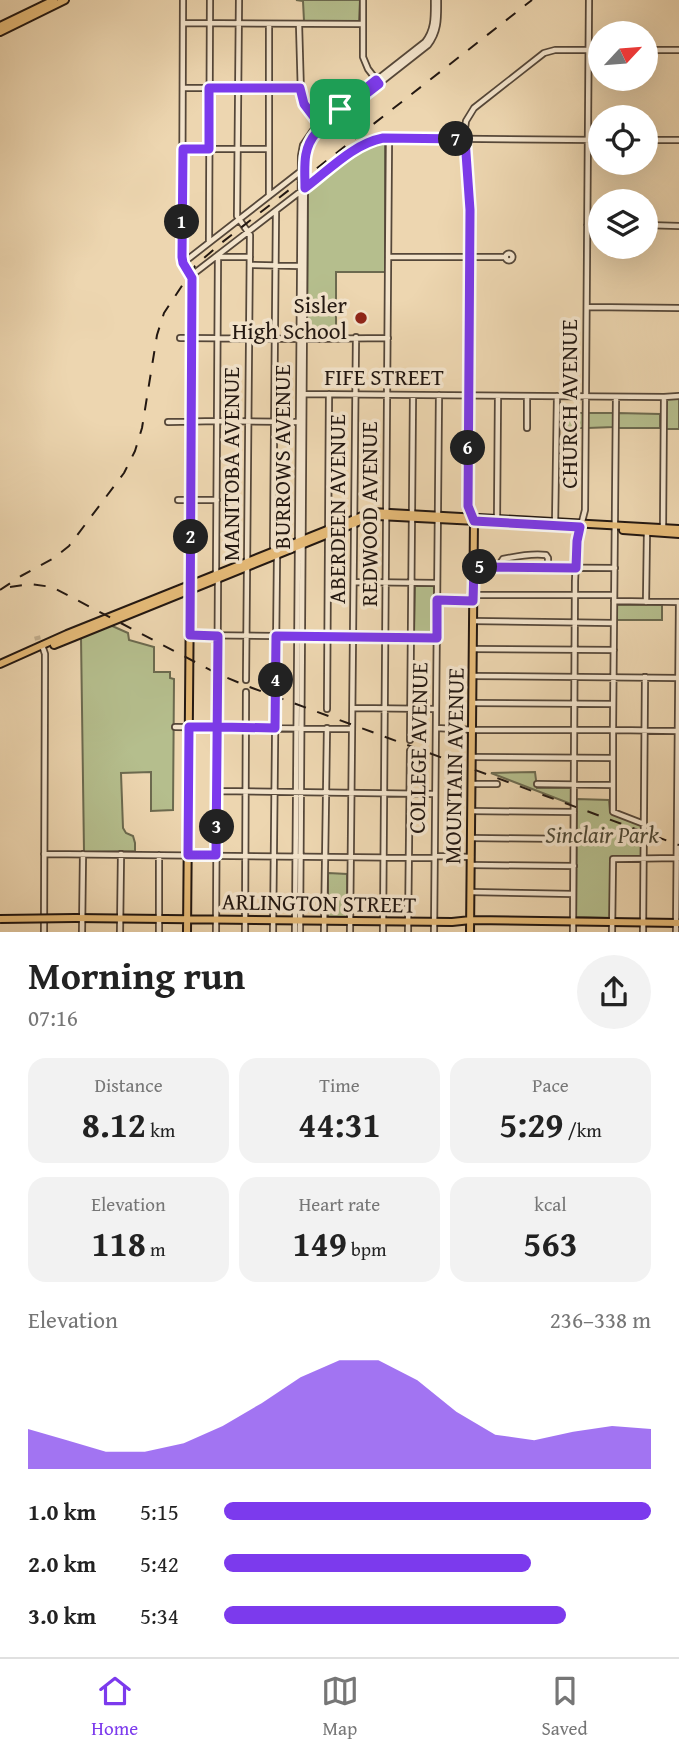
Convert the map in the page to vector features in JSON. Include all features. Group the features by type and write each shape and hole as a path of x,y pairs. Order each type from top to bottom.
{"main road":[{"path":"0,26 54,0"},
{"path":"0,32 65,0"},
{"path":"461,516 465,514 468,506"},
{"path":"0,665 41,645 68,637 372,512 679,532"},
{"path":"438,517 461,516 473,519"},
{"name":"MOUNTAIN AVENUE","path":"470,932 473,519"},
{"path":"162,598 178,594 190,587"},
{"path":"187,932 190,587"},
{"path":"178,594 186,595 190,601"},
{"path":"0,665 41,645"},
{"name":"ARLINGTON STREET","path":"0,919 408,922 573,920 678,923"}],"street":[{"path":"183,0 183,263 191,275 192,338 190,587"},
{"path":"209,242 210,0"},
{"path":"239,0 237,216 248,232"},
{"path":"363,0 363,60 378,82"},
{"name":"BURROWS AVENUE","path":"297,932 303,145 307,137 421,46 433,26 436,0"},
{"name":"CHURCH AVENUE","path":"589,0 589,21"},
{"path":"183,23 362,24"},
{"path":"269,24 269,196"},
{"path":"299,24 300,88 304,104 321,126"},
{"path":"465,139 466,121 474,108 539,57 555,50 588,50"},
{"path":"658,50 679,50"},
{"path":"183,88 300,88"},
{"path":"191,275 358,148 371,141 389,138 588,139"},
{"name":"REDWOOD AVENUE","path":"383,932 389,138"},
{"name":"MOUNTAIN AVENUE","path":"465,139 470,210 468,506 473,519"},
{"name":"CHURCH AVENUE","path":"573,932 576,568 577,541 585,510 588,139"},
{"path":"658,140 679,140"},
{"path":"183,149 269,149"},
{"path":"183,263 303,171"},
{"path":"273,932 276,211"},
{"path":"658,225 679,226"},
{"name":"MANITOBA AVENUE","path":"246,680 250,265 248,232"},
{"path":"218,256 250,257"},
{"path":"216,932 218,256"},
{"path":"388,257 506,257"},
{"path":"250,265 303,266"},
{"path":"587,307 679,308"},
{"name":"ABERDEEN AVENUE","path":"350,932 356,337"},
{"path":"180,338 388,338"},
{"name":"FIFE STREET","path":"302,394 679,396"},
{"path":"327,709 329,394"},
{"path":"410,740 413,395"},
{"name":"COLLEGE AVENUE","path":"434,932 439,395"},
{"path":"497,520 498,396"},
{"path":"527,396 527,428"},
{"path":"555,524 557,396"},
{"path":"616,397 612,812 644,825"},
{"path":"663,530 664,397"},
{"path":"168,422 302,422"},
{"path":"178,500 217,500"},
{"path":"646,602 647,529"},
{"path":"501,567 500,562 503,559 529,554 546,555 548,568"},
{"path":"474,567 615,568"},
{"path":"354,582 437,583"},
{"path":"437,600 576,595 679,603 678,923"},
{"path":"473,621 614,623"},
{"path":"190,635 437,638"},
{"path":"41,645 46,666 44,932"},
{"path":"473,649 614,650"},
{"path":"473,676 678,678"},
{"path":"643,932 645,677"},
{"path":"245,932 246,692"},
{"path":"472,703 613,704"},
{"path":"352,708 436,709"},
{"path":"175,727 352,729"},
{"path":"324,932 327,728"},
{"path":"436,728 678,731"},
{"path":"408,932 410,751"},
{"path":"472,757 613,758"},
{"path":"471,784 497,785"},
{"path":"537,784 612,785"},
{"path":"217,791 435,794"},
{"path":"471,811 574,812"},
{"path":"471,838 573,839"},
{"path":"44,854 471,857"},
{"path":"82,932 79,918 83,854"},
{"path":"120,932 121,855"},
{"path":"159,855 159,932"},
{"path":"612,932 612,860 678,858"},
{"path":"471,865 574,866"},
{"path":"471,892 573,894"}],"green space":[{"path":"296,0 360,0 359,21 304,21 303,1"},
{"path":"385,142 385,272 336,272 336,337 307,336 308,191 354,155"},
{"path":"666,398 679,398 679,429 666,429"},
{"path":"559,413 584,413 584,428 559,428"},
{"path":"588,413 614,413 614,427 588,428"},
{"path":"617,413 660,414 660,428 617,428"},
{"path":"415,586 434,586 434,634 414,634"},
{"path":"617,605 662,605 662,620 617,620"},
{"path":"110,625 128,633 129,640 154,647 154,672 170,672 170,678 174,679 173,810 151,811 151,772 121,773 123,828 133,836 135,851 84,852 81,637"},
{"path":"535,772 537,788 571,788 571,804 491,773"},
{"name":"Sinclair Park","path":"577,799 609,800 610,812 642,824 641,857 612,858 610,918 576,917"},
{"path":"328,873 347,874 347,918 328,917"}],"tunnel":[{"path":"37,636 38,640"}],"railway":[{"path":"0,590 69,546 124,473 142,428 157,335 164,313 195,266 532,0"},
{"path":"10,587 30,584 52,587 218,674 247,686 679,845"}],"place":[{"name":"Sisler High School","path":"361,318"}],"route":[{"path":"340,109 320,125 304,104 300,88 209,88 209,149 183,149 182,257 192,278 190,635 218,636 218,727 216,855 188,855 189,727 203,727 215,727 218,727 220,727 243,728 275,728 276,636 437,638 437,600 473,601 474,567 576,568 580,527 474,521 467,503 470,210 465,139 383,138 371,141 353,151 305,188 305,156 311,139 379,84 376,80 340,109"}]}
